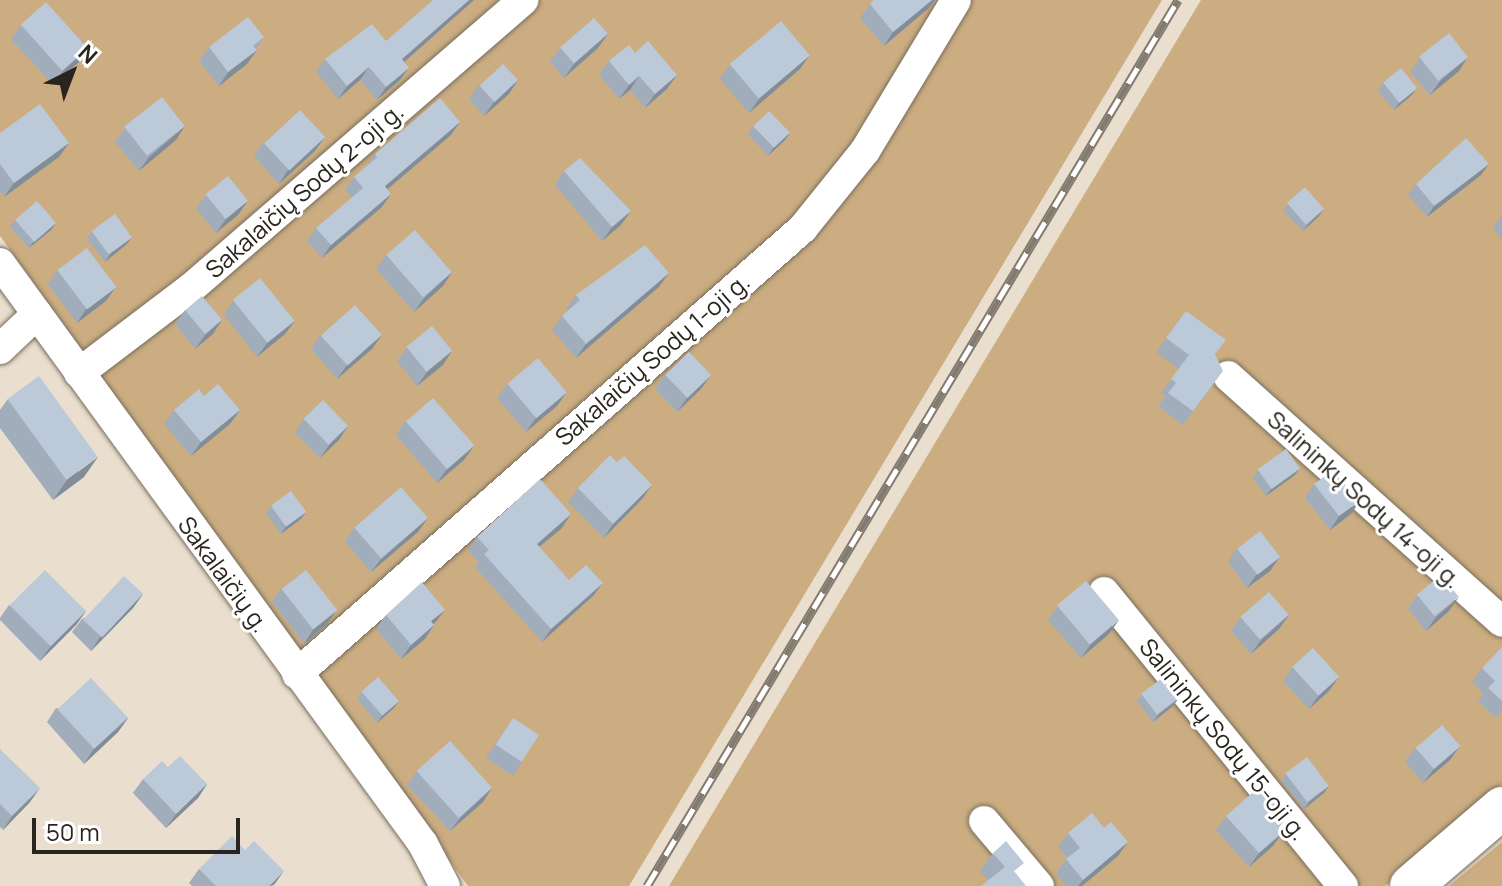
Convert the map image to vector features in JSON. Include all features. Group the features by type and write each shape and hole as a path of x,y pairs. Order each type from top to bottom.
{"main road":[{"path":"1411,886 1502,808"}],"street":[{"name":"Sakalaičių Sodų 2-oji g.","path":"79,373 191,288 524,0"},
{"name":"Sakalaičių Sodų 1-oji g.","path":"297,674 803,228 865,151 956,0"},
{"name":"Sakalaičių g.","path":"0,263 423,844 445,886"},
{"path":"0,349 37,314"},
{"name":"Salininkų Sodų 14-oji g.","path":"1228,376 1502,622"},
{"name":"Salininkų Sodų 15-oji g.","path":"1104,592 1343,886"},
{"path":"984,821 1039,886"}],"shaded area":[{"path":"0,0 1162,0 629,886 468,886 0,236"},
{"path":"1201,0 1502,0 1502,784 1385,886 669,886"},
{"path":"1502,842 1502,886 1449,886"}],"building":[{"path":"433,0 469,0 402,59 409,68 386,87 369,67 347,86 325,59 372,24 386,41"},
{"path":"874,0 932,0 893,32 870,4"},
{"path":"46,2 87,48 62,71 21,25"},
{"path":"248,17 264,37 253,46 257,50 228,72 209,47"},
{"path":"594,18 608,34 574,63 560,48"},
{"path":"781,21 810,55 759,99 730,64"},
{"path":"1449,33 1468,57 1438,81 1419,56"},
{"path":"648,41 677,75 655,94 639,76 629,85 609,61 629,45 635,53"},
{"path":"503,64 518,80 495,102 480,86"},
{"path":"1401,68 1417,88 1399,103 1383,82"},
{"path":"162,97 185,126 147,156 124,127"},
{"path":"440,98 460,122 385,186 391,194 331,245 316,228 363,188 354,177 377,157 375,154"},
{"path":"40,104 69,143 14,183 0,164 0,133"},
{"path":"300,110 325,137 289,170 264,143"},
{"path":"769,111 790,133 774,148 753,126"},
{"path":"1466,138 1489,164 1434,206 1416,184"},
{"path":"580,158 631,211 612,227 564,171"},
{"path":"228,176 248,201 226,219 205,194"},
{"path":"1305,187 1324,209 1306,225 1287,203"},
{"path":"37,201 56,223 34,242 15,220"},
{"path":"115,214 132,237 109,255 92,231"},
{"path":"415,230 452,272 423,297 386,255"},
{"path":"645,245 669,273 586,344 562,316 580,300 576,295"},
{"path":"87,248 116,287 87,309 57,270"},
{"path":"260,278 295,321 267,343 233,300"},
{"path":"202,296 222,320 205,334 185,310"},
{"path":"355,305 382,335 348,366 321,336"},
{"path":"1186,311 1226,340 1215,354 1223,371 1193,411 1168,393 1176,383 1171,379 1189,355 1166,338"},
{"path":"432,326 452,351 426,372 406,347"},
{"path":"689,352 711,375 687,398 665,375"},
{"path":"538,358 567,392 536,418 507,384"},
{"path":"39,376 98,457 66,480 7,399"},
{"path":"218,384 240,410 201,442 174,410 199,389 204,396"},
{"path":"433,398 474,446 447,469 406,422"},
{"path":"323,400 348,426 329,445 304,419"},
{"path":"1286,449 1300,468 1272,489 1258,470"},
{"path":"610,455 617,462 624,456 652,485 613,524 578,488"},
{"path":"1332,471 1361,500 1339,516 1314,484"},
{"path":"540,479 571,514 537,544 569,580 586,565 603,583 551,629 484,554 489,550 477,537"},
{"path":"401,487 428,518 381,559 354,528"},
{"path":"291,491 306,512 286,527 271,506"},
{"path":"1260,531 1280,557 1257,575 1237,549"},
{"path":"45,570 86,611 51,646 10,605"},
{"path":"306,570 337,610 313,629 282,589"},
{"path":"1441,575 1459,597 1435,616 1417,595"},
{"path":"124,576 143,594 102,638 83,620"},
{"path":"1086,581 1119,620 1090,644 1057,605"},
{"path":"422,582 445,610 431,621 434,625 411,645 386,615"},
{"path":"1269,592 1289,615 1260,640 1240,617"},
{"path":"1502,647 1502,701 1488,688 1495,681 1482,668"},
{"path":"1313,648 1339,677 1318,696 1292,667"},
{"path":"378,677 399,701 382,716 361,691"},
{"path":"91,678 128,717 94,749 57,709"},
{"path":"1162,678 1178,699 1157,714 1141,694"},
{"path":"513,718 539,735 522,762 496,745"},
{"path":"1442,725 1460,746 1434,769 1416,748"},
{"path":"450,741 492,788 459,818 417,771"},
{"path":"0,749 40,788 12,816 0,804"},
{"path":"180,756 207,784 176,814 143,779 162,761 168,767"},
{"path":"1307,757 1329,786 1307,802 1285,773"},
{"path":"1260,786 1286,818 1277,825 1283,832 1259,853 1226,816"},
{"path":"1092,813 1104,828 1111,822 1128,842 1083,880 1066,859 1080,848 1068,833"},
{"path":"232,836 245,850 254,841 284,871 269,886 216,886 199,869"},
{"path":"1006,841 1024,863 1014,871 1026,886 981,886 1005,867 993,853"}],"railway":[{"path":"647,886 1178,0"}]}
